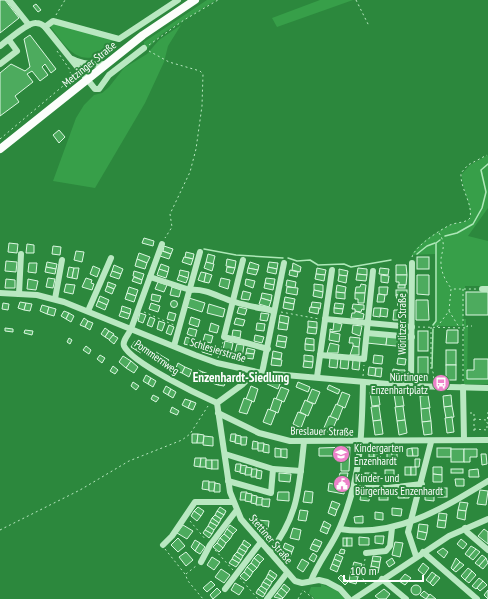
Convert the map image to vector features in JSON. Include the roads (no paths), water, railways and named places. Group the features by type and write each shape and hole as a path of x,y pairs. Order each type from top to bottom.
{"main road":[{"name":"Metzinger Straße","path":"0,148 156,25 195,0"}],"street":[{"path":"9,0 29,25"},
{"path":"45,27 53,21 119,39 178,0"},
{"path":"0,46 29,25 36,23 45,27 95,89 99,89 109,75 144,48"},
{"path":"0,64 17,51 9,40"},
{"path":"69,57 86,64 106,64"},
{"path":"131,329 162,244"},
{"path":"174,346 200,252"},
{"path":"19,294 21,254"},
{"path":"88,311 111,258"},
{"path":"55,299 62,260"},
{"path":"243,260 224,337 268,348"},
{"path":"217,403 259,372 268,348 284,263"},
{"name":"Wörlitzer Straße","path":"411,386 412,263"},
{"path":"317,377 332,270"},
{"path":"320,355 364,358 373,271"},
{"path":"150,277 190,290 197,289 226,297 233,302 274,311"},
{"name":"Schlesierstraße","path":"0,293 55,299 217,363 259,372 411,386 488,388"},
{"path":"325,319 368,324 412,326"},
{"path":"389,325 389,334"},
{"name":"Pommernweg","path":"131,329 124,342 124,346 131,354 169,379 217,403"},
{"path":"367,333 412,337"},
{"path":"311,581 340,529 355,488 362,441 363,382"},
{"path":"463,388 464,440"},
{"name":"Stettiner Straße","path":"217,403 228,481 236,511 241,519 287,573 298,582 327,582 340,589 349,599"},
{"name":"Breslauer Straße","path":"218,412 244,427 273,438 304,442 431,442 488,440"},
{"path":"270,552 284,533 294,513 304,442"},
{"path":"416,556 408,532 422,484 431,442"},
{"path":"225,454 273,469 301,471"},
{"path":"228,481 270,493 273,469"},
{"path":"340,529 356,532 392,528 410,522 456,501 488,481"},
{"path":"355,488 388,488 422,484"},
{"path":"163,545 172,536 195,502 233,502"},
{"path":"201,562 210,545 236,511"},
{"path":"354,599 416,556 464,528 488,519"},
{"path":"366,553 386,551 390,546 392,528"},
{"path":"464,528 488,550"},
{"path":"225,589 261,542"},
{"path":"423,552 477,599"},
{"path":"267,599 287,573"},
{"path":"382,579 406,599"}],"waterway":[{"path":"445,236 457,233 473,224 482,208 486,192 481,170 488,164"},
{"path":"433,325 436,321 436,243 440,240"},
{"path":"417,254 427,246 435,243"},
{"path":"204,249 236,255 283,258"},
{"path":"288,258 297,261 310,260 318,265 344,264 351,267 391,260"},
{"path":"432,368 433,329"}],"place":[{"name":"Nürtingen Enzenhartplatz","path":"441,383"},
{"name":"Kindergarten Enzenhardt","path":"341,454"},
{"name":"Kinder- und Bürgerhaus Enzenhardt","path":"342,484"}],"district":[{"name":"Enzenhardt-Siedlung","path":"241,377"}]}
